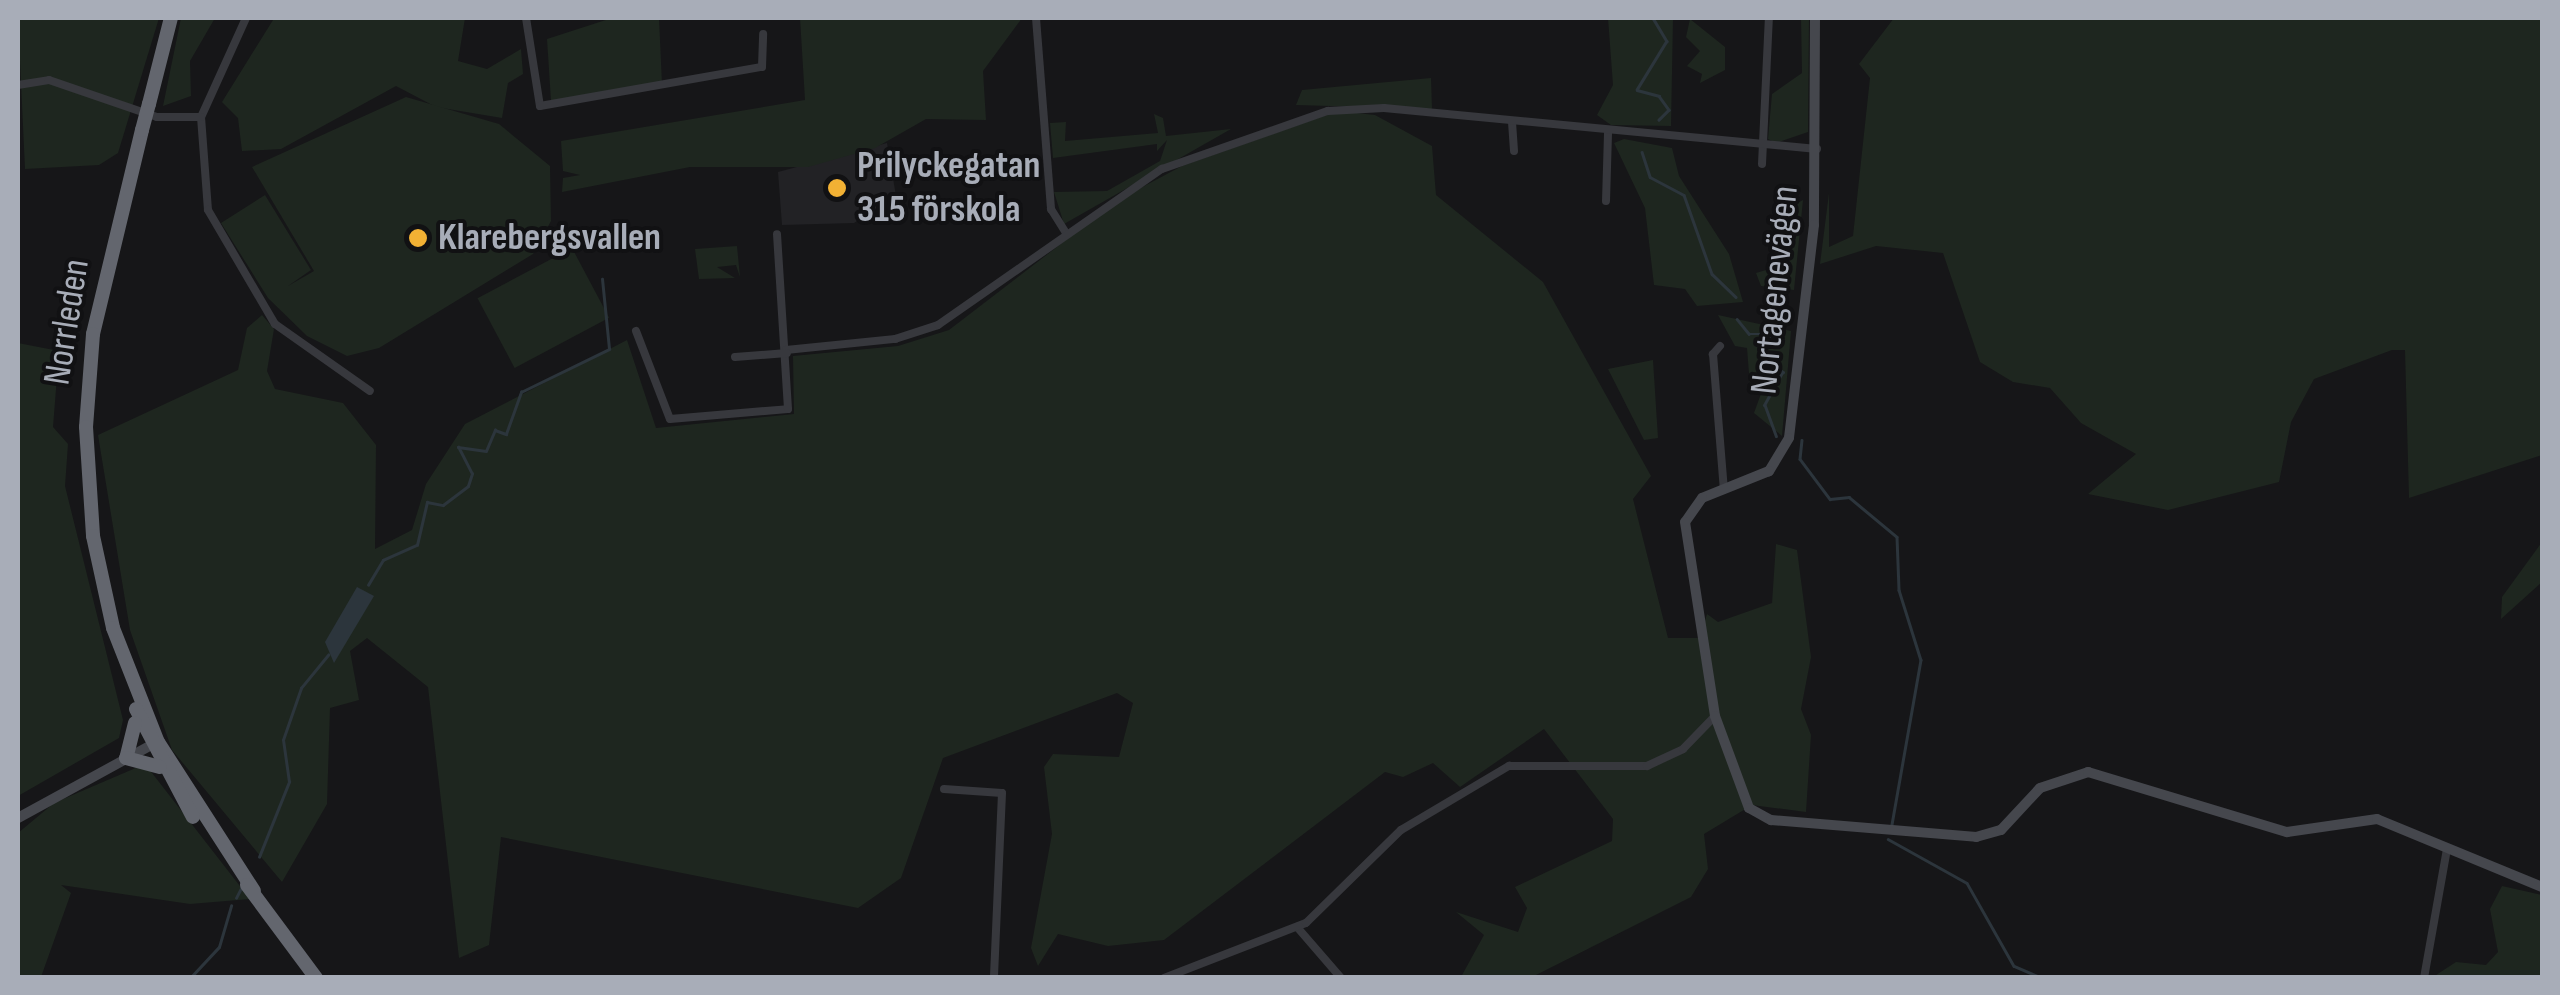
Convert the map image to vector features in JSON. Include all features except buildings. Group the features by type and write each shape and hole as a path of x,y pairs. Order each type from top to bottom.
{"highway":[{"name":"Norrleden","path":"171,18 100,299 87,400 91,520 132,698 154,744 316,978"},
{"name":"Norrleden","path":"117,641 161,768 254,890"},
{"path":"132,698 136,740 126,758 161,768"}],"street":[{"path":"246,18 200,117 208,210 259,306 296,345 358,375 370,392"},
{"path":"526,18 536,103 550,106 762,67 763,34"},
{"path":"1036,18 1051,209 1066,233"},
{"path":"1762,164 1769,18"},
{"name":"Nortagenevägen","path":"1715,716 1689,511 1724,490 1769,472 1789,438 1817,149 1815,18"},
{"path":"18,85 49,80 157,117 200,117"},
{"path":"735,357 938,325 1066,233 1189,155 1293,118 1384,108 1608,133 1817,149"},
{"path":"1512,122 1514,151"},
{"path":"1606,201 1608,133"},
{"path":"636,332 664,415 676,420 788,409 778,234"},
{"path":"1720,346 1724,490"},
{"path":"1164,978 1297,926 1401,830 1509,766 1647,766 1684,749 1715,716 1742,797 1768,819 1976,837 2001,830 2040,788 2085,772 2287,832 2371,818 2542,887"},
{"path":"18,818 154,744"},
{"path":"944,789 1002,793 994,978"},
{"path":"2424,978 2448,849"},
{"path":"1297,926 1342,978"}],"shaded area":[{"path":"18,18 159,18 118,153 99,165 25,169"},
{"path":"181,18 215,18 190,61 191,96 163,106"},
{"path":"258,18 465,18 458,61 487,69 521,49 523,74 508,83 502,118 436,107 396,86 281,149 242,151 238,118 222,102 273,20"},
{"path":"612,18 659,18 662,84 551,101 547,39"},
{"path":"800,18 1022,18 983,71 986,120 926,119 875,148 808,167 690,167 562,192 563,178 580,175 563,171 561,141 805,100"},
{"path":"1608,18 1673,18 1671,126 1611,125 1597,115 1613,85"},
{"path":"1801,18 1809,18 1808,132 1776,143 1768,139 1772,94 1802,73"},
{"path":"1894,18 2541,18 2542,455 2409,498 2405,350 2392,350 2314,379 2291,422 2279,482 2168,510 2088,494 2136,454 2081,423 2050,388 2013,382 1980,362 1943,253 1876,246 1820,264 1829,193 1829,247 1853,236 1870,78 1859,64"},
{"path":"1690,19 1725,47 1725,70 1700,83 1702,74 1687,66 1700,51 1686,37"},
{"path":"1431,78 1432,109 1296,105 1302,90"},
{"name":"Klarebergsvallen","path":"406,97 499,124 550,166 551,221 533,254 379,348 347,356 307,336 268,298 221,223 265,195 311,270 288,286 314,271 252,167"},
{"path":"1338,111 1375,115 1432,146 1436,195 1543,282 1651,476 1633,499 1668,638 1700,638 1707,614 1718,622 1772,603 1776,544 1797,550 1811,657 1801,709 1811,735 1806,812 1752,805 1704,834 1708,869 1691,897 1532,977 1461,977 1484,935 1456,912 1518,932 1527,908 1515,887 1612,841 1613,819 1544,729 1460,787 1433,763 1403,777 1385,772 1164,940 1108,946 1058,934 1038,966 1031,948 1052,834 1044,767 1053,754 1119,757 1133,703 1117,693 943,758 901,878 858,908 501,837 489,945 459,958 428,687 367,638 350,651 359,700 330,708 327,804 282,882 172,750 130,630 98,435 238,370 247,328 262,315 274,329 267,371 275,389 343,403 376,445 375,549 412,530 426,484 465,424 627,340 656,428 794,414 793,356 898,346 949,330 1118,200 1182,166"},
{"path":"1154,114 1163,118 1166,136 1231,129 1064,224 1054,192 1107,191 1160,161 1167,140 1157,151 1157,144 1053,158 1050,123 1066,122 1065,141 1158,133"},
{"path":"1624,139 1672,148 1679,176 1729,254 1743,302 1697,306 1685,289 1654,285 1645,208 1614,143"},
{"name":"Prilyckegatan 315 förskola","path":"887,143 896,196 854,223 782,225 778,172"},
{"path":"1803,200 1794,290 1761,286 1756,273 1789,263 1794,205"},
{"path":"737,246 740,277 736,265 717,267 735,278 699,279 695,249"},
{"path":"572,248 609,318 515,368 478,298"},
{"path":"1718,315 1791,331 1782,436 1754,413 1762,391 1750,386 1747,348 1735,346"},
{"path":"18,343 59,351 53,427 68,444 65,486 123,720 119,738 18,796"},
{"path":"1653,360 1658,438 1644,440 1608,369"},
{"path":"2542,542 2542,582 2501,619 2502,597"},
{"path":"357,587 374,596 334,663 325,642"},
{"path":"145,764 250,899 190,904 61,885 71,893 41,977 18,977 18,833 54,803"},
{"path":"2502,886 2542,895 2542,977 2433,977 2456,962 2486,965 2498,952 2490,909"}],"waterway":[{"path":"1653,18 1667,41 1637,90 1659,96 1669,110 1659,120"},
{"path":"1642,152 1650,177 1684,195 1712,274 1736,297"},
{"path":"368,585 383,560 417,545 427,502 443,505 468,486 472,474 458,447 486,451 495,430 506,434 521,392 609,349 602,279"},
{"path":"1737,319 1749,334 1771,334 1763,359 1783,372 1765,405 1776,436"},
{"path":"1802,440 1800,459 1830,499 1849,497 1897,537 1899,590 1921,660 1892,825"},
{"path":"259,857 289,782 283,740 301,688 328,655"},
{"path":"1888,839 1967,883 2014,966 2042,978"},
{"path":"236,898 242,886"},
{"path":"190,978 219,947 231,906"}],"place":[{"name":"Prilyckegatan 315 förskola","path":"837,188"},
{"name":"Klarebergsvallen","path":"418,238"}]}
